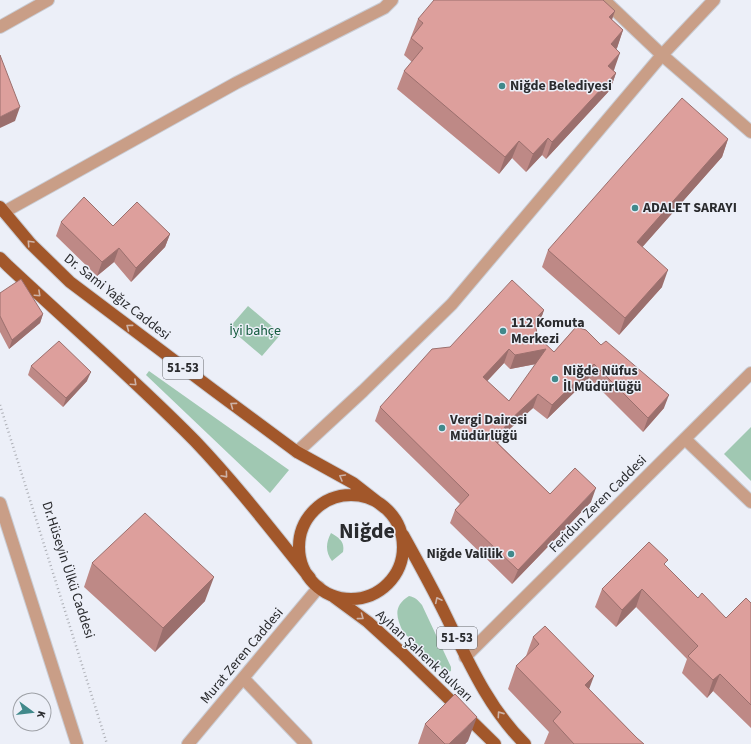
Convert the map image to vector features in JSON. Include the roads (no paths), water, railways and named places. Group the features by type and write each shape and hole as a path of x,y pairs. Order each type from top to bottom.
{"main road":[{"name":"Dr. Sami Yağız Caddesi","path":"2,210 31,244 70,282 297,452 353,484 385,508"},
{"path":"0,258 163,410 195,442 258,513 310,578 319,588 329,594 341,598 358,598 375,594 384,587 398,570 402,559 402,536 398,525 392,516 385,508 375,501 365,497 352,495 327,501 317,508 309,518 303,530 300,542 300,555 310,578"},
{"name":"Ayhan Şahenk Bulvarı","path":"398,525 436,596 465,656 494,706 512,732 525,744"},
{"name":"Ayhan Şahenk Bulvarı","path":"329,594 384,636 495,744"}],"street":[{"path":"0,27 48,0"},
{"path":"2,210 236,83 384,8 392,0"},
{"path":"604,0 662,55 751,132"},
{"path":"297,452 363,391 452,304 662,55 714,0"},
{"name":"Feridun Zeren Caddesi","path":"465,656 751,373"},
{"path":"685,439 751,502"},
{"path":"0,505 77,744"},
{"name":"Murat Zeren Caddesi","path":"188,744 319,588"},
{"path":"244,678 306,744"}],"place":[{"name":"Niğde Belediyesi","path":"502,86"},
{"name":"ADALET SARAYI","path":"635,208"},
{"name":"112 Komuta Merkezi","path":"503,331"},
{"name":"Niğde Nüfus İl Müdürlüğü","path":"555,379"},
{"name":"Vergi Dairesi Müdürlüğü","path":"442,428"},
{"name":"Niğde Valilik","path":"511,554"}],"district":[{"name":"Niğde","path":"367,531"}],"park label":[{"name":"İyi bahçe","path":"255,331"}]}
